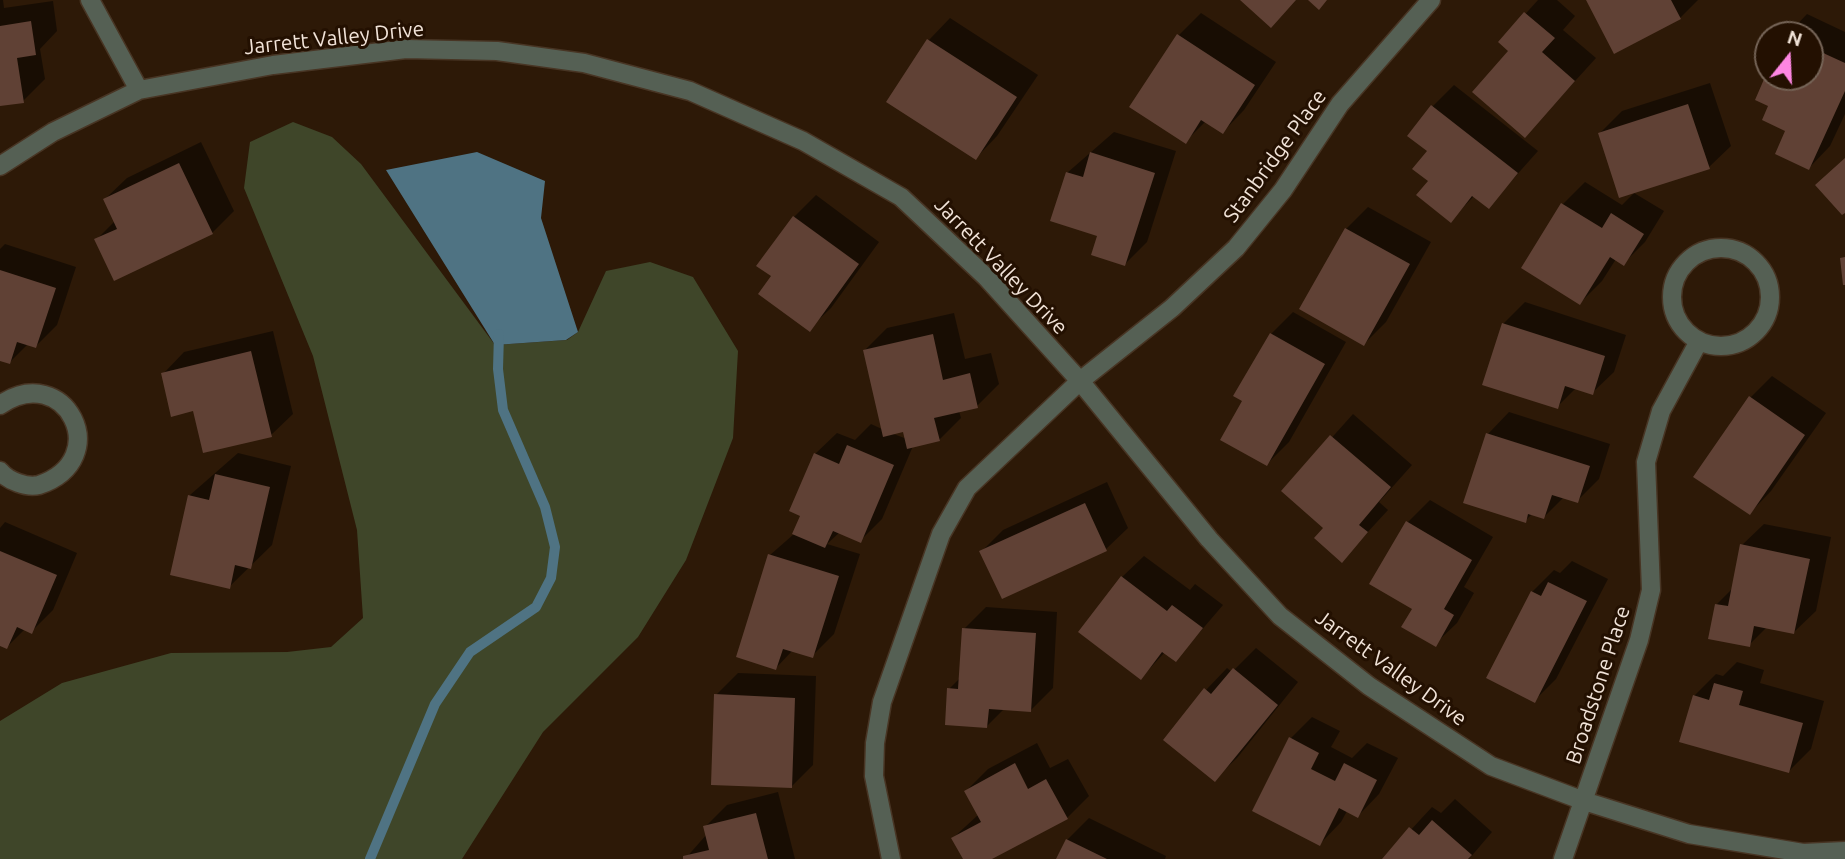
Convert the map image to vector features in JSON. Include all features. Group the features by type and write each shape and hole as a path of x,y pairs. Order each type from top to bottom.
{"street":[{"path":"90,0 139,90"},
{"name":"Stanbridge Place","path":"891,859 874,776 875,743 882,702 941,534 967,488 1080,381 1172,308 1236,248 1283,190 1340,104 1432,0"},
{"name":"Jarrett Valley Drive","path":"0,166 52,132 139,90 272,65 406,49 497,51 584,63 690,91 803,141 901,197 986,277 1080,381 1209,539 1280,616 1369,686 1491,766 1584,801 1689,834 1803,853 1845,851"},
{"path":"1710,249 1740,251 1753,260 1769,286 1767,316 1746,340 1731,346 1714,346 1699,341 1686,333 1672,306 1675,277 1684,264 1710,249"},
{"name":"Broadstone Place","path":"1563,859 1639,640 1651,590 1646,461 1661,411 1699,341"},
{"path":"0,405 12,397 33,391 56,398 73,416 79,438 73,463 55,480 31,487 5,477 0,471"}],"green space":[{"path":"293,122 332,137 361,164 495,345 567,340 578,332 606,271 650,262 693,277 738,351 733,438 686,560 638,637 543,732 462,859 0,859 0,721 62,683 171,653 287,652 331,647 363,618 357,530 313,356 244,188 250,142"}],"water":[{"path":"477,152 545,181 541,218 578,332 566,340 495,345 386,170"}],"building":[{"path":"1240,0 1296,0 1271,28"},
{"path":"1308,0 1327,0 1319,10"},
{"path":"1586,0 1671,0 1681,19 1614,54"},
{"path":"1524,12 1555,38 1542,52 1575,81 1525,138 1472,92 1508,51 1498,42"},
{"path":"31,21 36,55 17,58 24,103 0,106 0,26"},
{"path":"1177,34 1255,85 1223,134 1201,120 1186,144 1129,107"},
{"path":"927,39 1017,97 976,160 886,102"},
{"path":"1824,53 1845,63 1845,91 1809,170 1775,154 1785,131 1762,120 1768,106 1755,100 1759,91 1824,91"},
{"path":"1688,104 1710,169 1619,198 1598,133"},
{"path":"1431,105 1518,173 1489,209 1472,196 1451,223 1416,195 1428,181 1412,169 1427,151 1407,136"},
{"path":"1090,152 1155,173 1125,266 1091,255 1097,236 1050,221 1066,172 1083,177"},
{"path":"1845,158 1845,213 1842,215 1815,185"},
{"path":"179,163 213,234 114,281 94,239 117,229 103,199"},
{"path":"1561,203 1602,228 1611,213 1644,234 1624,266 1610,257 1580,305 1521,268"},
{"path":"793,216 859,264 810,332 758,294 771,276 756,266"},
{"path":"1345,228 1410,264 1364,346 1299,309"},
{"path":"1845,257 1845,285 1843,285 1840,258"},
{"path":"0,270 56,288 36,348 17,342 10,364 0,361"},
{"path":"1502,323 1605,356 1593,395 1565,386 1558,409 1482,385"},
{"path":"1270,333 1325,364 1267,466 1220,440 1242,401 1233,396"},
{"path":"933,334 943,380 970,373 978,408 934,418 940,441 907,449 903,432 883,437 863,350"},
{"path":"251,351 272,437 203,453 193,411 171,417 161,373"},
{"path":"1749,396 1805,435 1750,515 1693,477"},
{"path":"1486,433 1590,466 1578,503 1552,495 1544,519 1528,514 1526,523 1463,503"},
{"path":"1330,435 1391,487 1359,525 1368,532 1342,563 1314,538 1323,528 1281,491"},
{"path":"847,445 894,465 861,543 833,531 825,548 792,534 800,516 789,511 814,453 839,464"},
{"path":"215,474 270,487 251,569 235,565 230,589 170,575 188,495 209,500"},
{"path":"1085,503 1107,551 1002,599 979,551"},
{"path":"1406,521 1472,560 1444,609 1454,615 1436,647 1401,627 1412,609 1369,584"},
{"path":"1740,544 1810,559 1794,634 1754,626 1750,647 1708,639 1715,604 1728,606"},
{"path":"0,551 57,575 32,634 17,627 7,649 0,646"},
{"path":"768,554 839,576 813,658 783,649 776,670 736,657"},
{"path":"1121,576 1167,611 1172,605 1203,628 1176,662 1162,652 1141,680 1078,632"},
{"path":"1548,582 1587,601 1535,703 1486,678 1531,591 1541,596"},
{"path":"962,628 1036,633 1031,712 989,709 987,728 945,725 947,688 958,689"},
{"path":"1233,668 1278,705 1215,782 1163,740 1204,688 1211,694"},
{"path":"1714,683 1743,691 1739,705 1803,723 1789,773 1679,742 1693,695 1709,700"},
{"path":"714,694 795,698 792,788 711,785"},
{"path":"1289,737 1319,753 1311,769 1335,781 1344,763 1377,780 1358,818 1339,808 1320,846 1252,811"},
{"path":"1015,763 1028,789 1046,779 1068,819 992,859 963,859 951,838 981,822 964,791"},
{"path":"756,813 768,859 683,859 683,856 709,850 703,826"},
{"path":"1432,820 1472,855 1468,859 1382,859 1409,827 1419,835"},
{"path":"1066,839 1107,859 1056,859"}],"waterway":[{"path":"370,859 435,704 470,652 536,607 551,578 555,547 545,507 503,410 498,369 499,334"}]}
